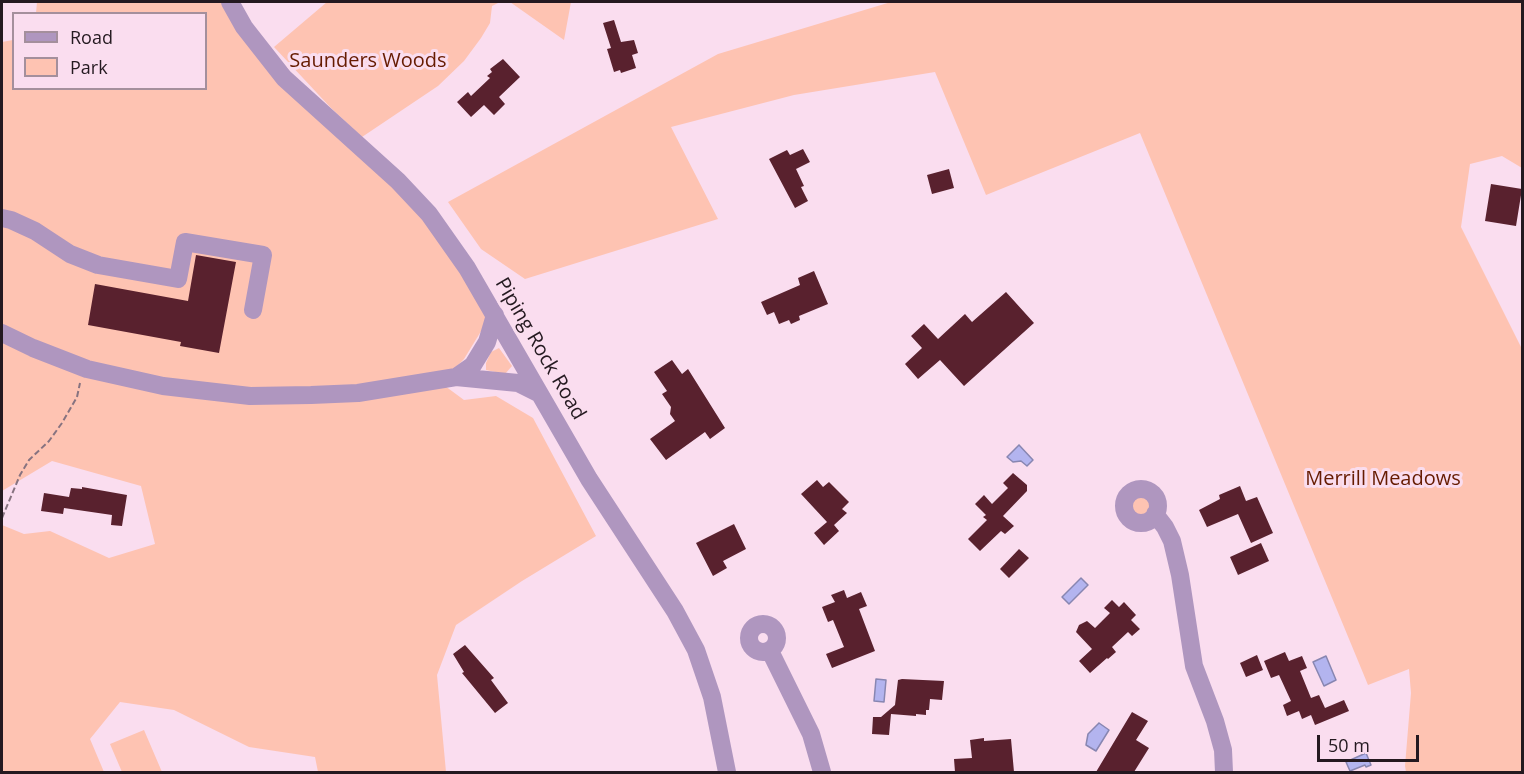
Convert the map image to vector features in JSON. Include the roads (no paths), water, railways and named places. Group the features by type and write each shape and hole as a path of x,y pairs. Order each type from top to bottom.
{"street":[{"name":"Piping Rock Road","path":"230,2 244,27 284,78 398,181 429,214 467,268 589,479 675,611 696,650 711,697 728,772"},
{"path":"2,218 35,231 70,254 98,265 178,279 185,242 263,255 253,310"},
{"path":"456,377 473,365 487,342 495,315"},
{"path":"2,333 87,369 163,386 250,396 358,393 456,377 519,383 540,394"},
{"path":"1155,514 1166,528 1172,541 1180,575 1194,666 1215,722 1222,750 1224,772"},
{"path":"770,651 811,734 822,772"}],"water":[{"path":"1019,445 1033,460 1027,466 1021,461 1013,462 1007,457"},
{"path":"1081,578 1088,585 1069,604 1062,597"},
{"path":"1326,656 1336,680 1324,686 1313,662"},
{"path":"876,679 886,680 884,702 874,701"},
{"path":"1099,723 1109,730 1096,751 1086,745 1088,734"},
{"path":"1366,753 1371,765 1350,771 1346,762"}],"park label":[{"name":"Saunders Woods","path":"368,61"},
{"name":"Merrill Meadows","path":"1383,479"}]}
